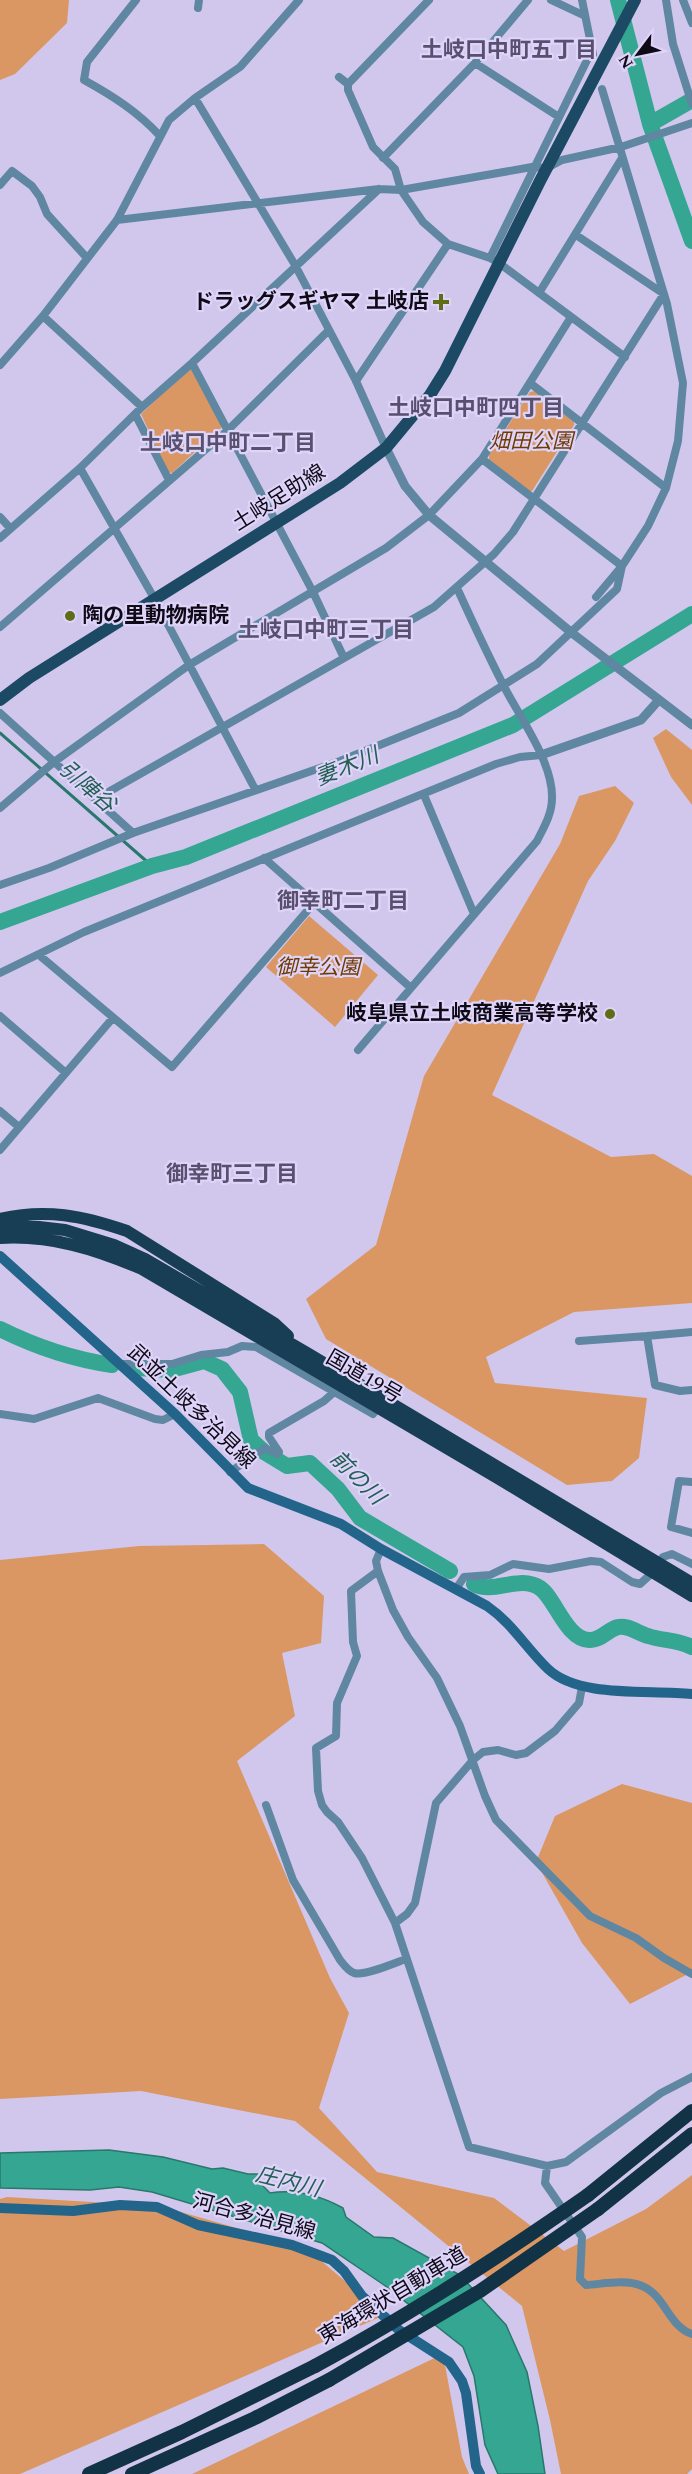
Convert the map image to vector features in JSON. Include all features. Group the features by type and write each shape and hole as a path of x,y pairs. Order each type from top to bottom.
{"highway":[{"path":"0,1219 24,1213 57,1213 101,1222 127,1231 274,1323 307,1353"},
{"name":"国道19号","path":"0,1226 30,1226 65,1236 105,1242 145,1259 307,1353 656,1568 692,1596"},
{"name":"国道19号","path":"0,1238 65,1236 142,1269 656,1568 692,1583"},
{"name":"東海環状自動車道","path":"89,2474 182,2432 315,2366 385,2328 469,2277 588,2195 692,2111"},
{"name":"東海環状自動車道","path":"132,2474 255,2418 329,2379 480,2291 598,2209 692,2134"}],"main road":[{"name":"土岐足助線","path":"0,700 29,678 154,598 340,483 386,448 430,394 445,371 494,261 548,168 597,56 635,0"},
{"name":"武並土岐多治見線","path":"0,1256 175,1414 248,1488 326,1517 503,1617 549,1670 561,1679 582,1687 608,1690 692,1694"},
{"name":"河合多治見線","path":"0,2208 73,2211 120,2205 150,2206 198,2225 292,2245 332,2260 344,2271 362,2296 399,2330 449,2362 462,2381 466,2393 476,2466 480,2474"}],"street":[{"path":"136,0 87,62 84,80 117,99 144,119 160,136"},
{"path":"0,365 43,316 117,220 169,120 195,98 240,67 299,0"},
{"path":"429,0 348,84 348,90 373,147 395,169 401,190 423,222 448,244 494,261 625,357"},
{"path":"383,158 475,63 528,0"},
{"path":"551,0 583,15"},
{"path":"494,261 532,167 559,117 597,56 583,15 582,0"},
{"path":"666,0 674,44 692,104"},
{"path":"683,0 692,23"},
{"path":"475,63 559,117"},
{"path":"339,77 348,84"},
{"path":"596,597 622,566 648,526 666,488 678,441 683,382 664,294 602,89"},
{"path":"195,98 295,265 356,381 405,486 429,515 576,636 692,725"},
{"path":"117,220 379,189 401,190 532,167 548,168 562,160 621,147 691,123"},
{"path":"539,293 622,158"},
{"path":"0,185 12,171 32,186 40,197 47,214 87,258"},
{"path":"0,538 80,468 142,407 379,189"},
{"path":"576,236 664,294"},
{"path":"356,381 448,244"},
{"path":"96,799 434,607 457,588 513,532 664,294"},
{"path":"43,316 142,407"},
{"path":"0,808 54,762 189,665 386,548 429,515 482,459 571,317"},
{"path":"0,627 227,430 328,331"},
{"path":"192,363 277,522 344,658"},
{"path":"530,383 666,488"},
{"path":"135,414 169,480"},
{"path":"482,459 622,566"},
{"path":"80,468 154,598 255,789"},
{"path":"0,517 10,528"},
{"path":"0,885 49,868 133,833 340,761 459,713 505,688 576,636 617,589 622,566"},
{"path":"358,1050 537,841 549,818 552,798 550,783 539,751 505,688 457,588"},
{"path":"0,973 84,932 496,764 635,723 641,720 658,701"},
{"path":"0,713 133,833"},
{"path":"424,795 474,914"},
{"path":"264,858 411,987"},
{"path":"39,955 112,1019 172,1067 314,903"},
{"path":"0,1016 66,1073"},
{"path":"0,1150 112,1019"},
{"path":"0,1111 19,1127"},
{"path":"579,1341 692,1332"},
{"path":"647,1336 655,1385 692,1390"},
{"path":"120,1364 172,1364 249,1345 373,1414 378,1408"},
{"path":"230,1472 262,1450 277,1454 279,1452 269,1437 269,1432 324,1401 333,1393"},
{"path":"0,1414 34,1419 98,1398 155,1419 163,1420 175,1414"},
{"path":"692,1482 679,1481 671,1527 692,1533"},
{"path":"381,1550 376,1561 378,1571 398,1619 437,1678 460,1726 496,1820 582,1910 593,1918 636,1938 692,1974"},
{"path":"456,1589 464,1577 490,1575 513,1564 521,1563 549,1569 576,1563 601,1562 632,1582 640,1584 656,1568 663,1557 672,1554 692,1564"},
{"path":"378,1571 351,1591 353,1642 357,1656 338,1703 336,1736 316,1748 318,1791 327,1812 338,1822 362,1858 395,1923 469,2147 546,2166 566,2162 661,2093 692,2077"},
{"path":"395,1923 416,1903 436,1803 472,1760 483,1752 498,1750 516,1755 526,1753 562,1724 579,1703 582,1687"},
{"path":"266,1805 293,1880 348,1970 363,1973 406,1959"},
{"path":"546,2166 545,2183 582,2237 580,2279 586,2285 624,2283 643,2286 657,2297 682,2331 692,2334"}],"green space":[{"path":"0,0 69,0 67,23 15,74 0,80"},
{"path":"190,368 222,425 172,473 168,472 141,414"},
{"name":"畑田公園","path":"535,391 574,422 574,425 532,491 529,491 489,460 489,455 530,392"},
{"path":"666,729 692,750 692,805 671,777 653,738"},
{"path":"615,786 634,803 615,841 588,881 492,1095 611,1157 654,1154 692,1176 692,1303 574,1312 486,1357 495,1383 647,1398 639,1458 612,1481 567,1485 326,1339 306,1299 376,1245 424,1076 560,844 579,796"},
{"name":"御幸公園","path":"309,916 378,975 335,1027 266,967"},
{"path":"264,1544 324,1596 321,1643 282,1653 295,1716 237,1761 330,1978 349,2013 319,2108 377,2172 494,2198 564,2251 646,2209 692,2175 692,2469 687,2474 561,2474 522,2306 295,2121 141,2091 0,2099 0,1560 139,1546"},
{"path":"622,1784 692,1803 692,1972 630,2004 582,1943 536,1862 555,1816"},
{"path":"7,2197 160,2206 306,2248 385,2315 20,2474 0,2474 0,2199"},
{"path":"443,2354 462,2457 469,2474 192,2474"}],"shaded area":[{"path":"109,2150 163,2157 212,2169 223,2168 248,2174 260,2174 260,2183 270,2193 298,2193 335,2204 343,2208 346,2217 374,2237 393,2238 460,2275 506,2325 527,2372 545,2474 498,2474 485,2445 474,2376 463,2347 384,2285 322,2243 152,2192 119,2187 90,2190 0,2188 0,2153"}],"waterway":[{"name":"妻木川","path":"618,0 650,124 692,241"},
{"path":"650,124 692,100"},
{"name":"妻木川","path":"0,922 152,866 186,857 513,725 692,614"},
{"name":"引陣谷","path":"0,733 152,866"},
{"name":"前の川","path":"0,1329 54,1352 112,1365"},
{"name":"前の川","path":"136,1368 171,1370 204,1361 222,1369 240,1392 251,1440 264,1452 287,1466 310,1463 338,1489 360,1518 450,1571"},
{"name":"前の川","path":"474,1584 490,1587 524,1583 540,1588 551,1600 567,1626 581,1638 593,1640 614,1628 622,1627 692,1647"}],"place":[{"name":"ドラッグスギヤマ 土岐店","path":"441,302"},
{"name":"陶の里動物病院","path":"70,616"},
{"name":"岐阜県立土岐商業高等学校","path":"610,1014"}],"district":[{"name":"土岐口中町五丁目","path":"509,50"},
{"name":"土岐口中町四丁目","path":"476,408"},
{"name":"土岐口中町二丁目","path":"228,443"},
{"name":"土岐口中町三丁目","path":"326,630"},
{"name":"御幸町二丁目","path":"343,901"},
{"name":"御幸町三丁目","path":"232,1174"}],"water label":[{"name":"庄内川","path":"288,2182"}]}
